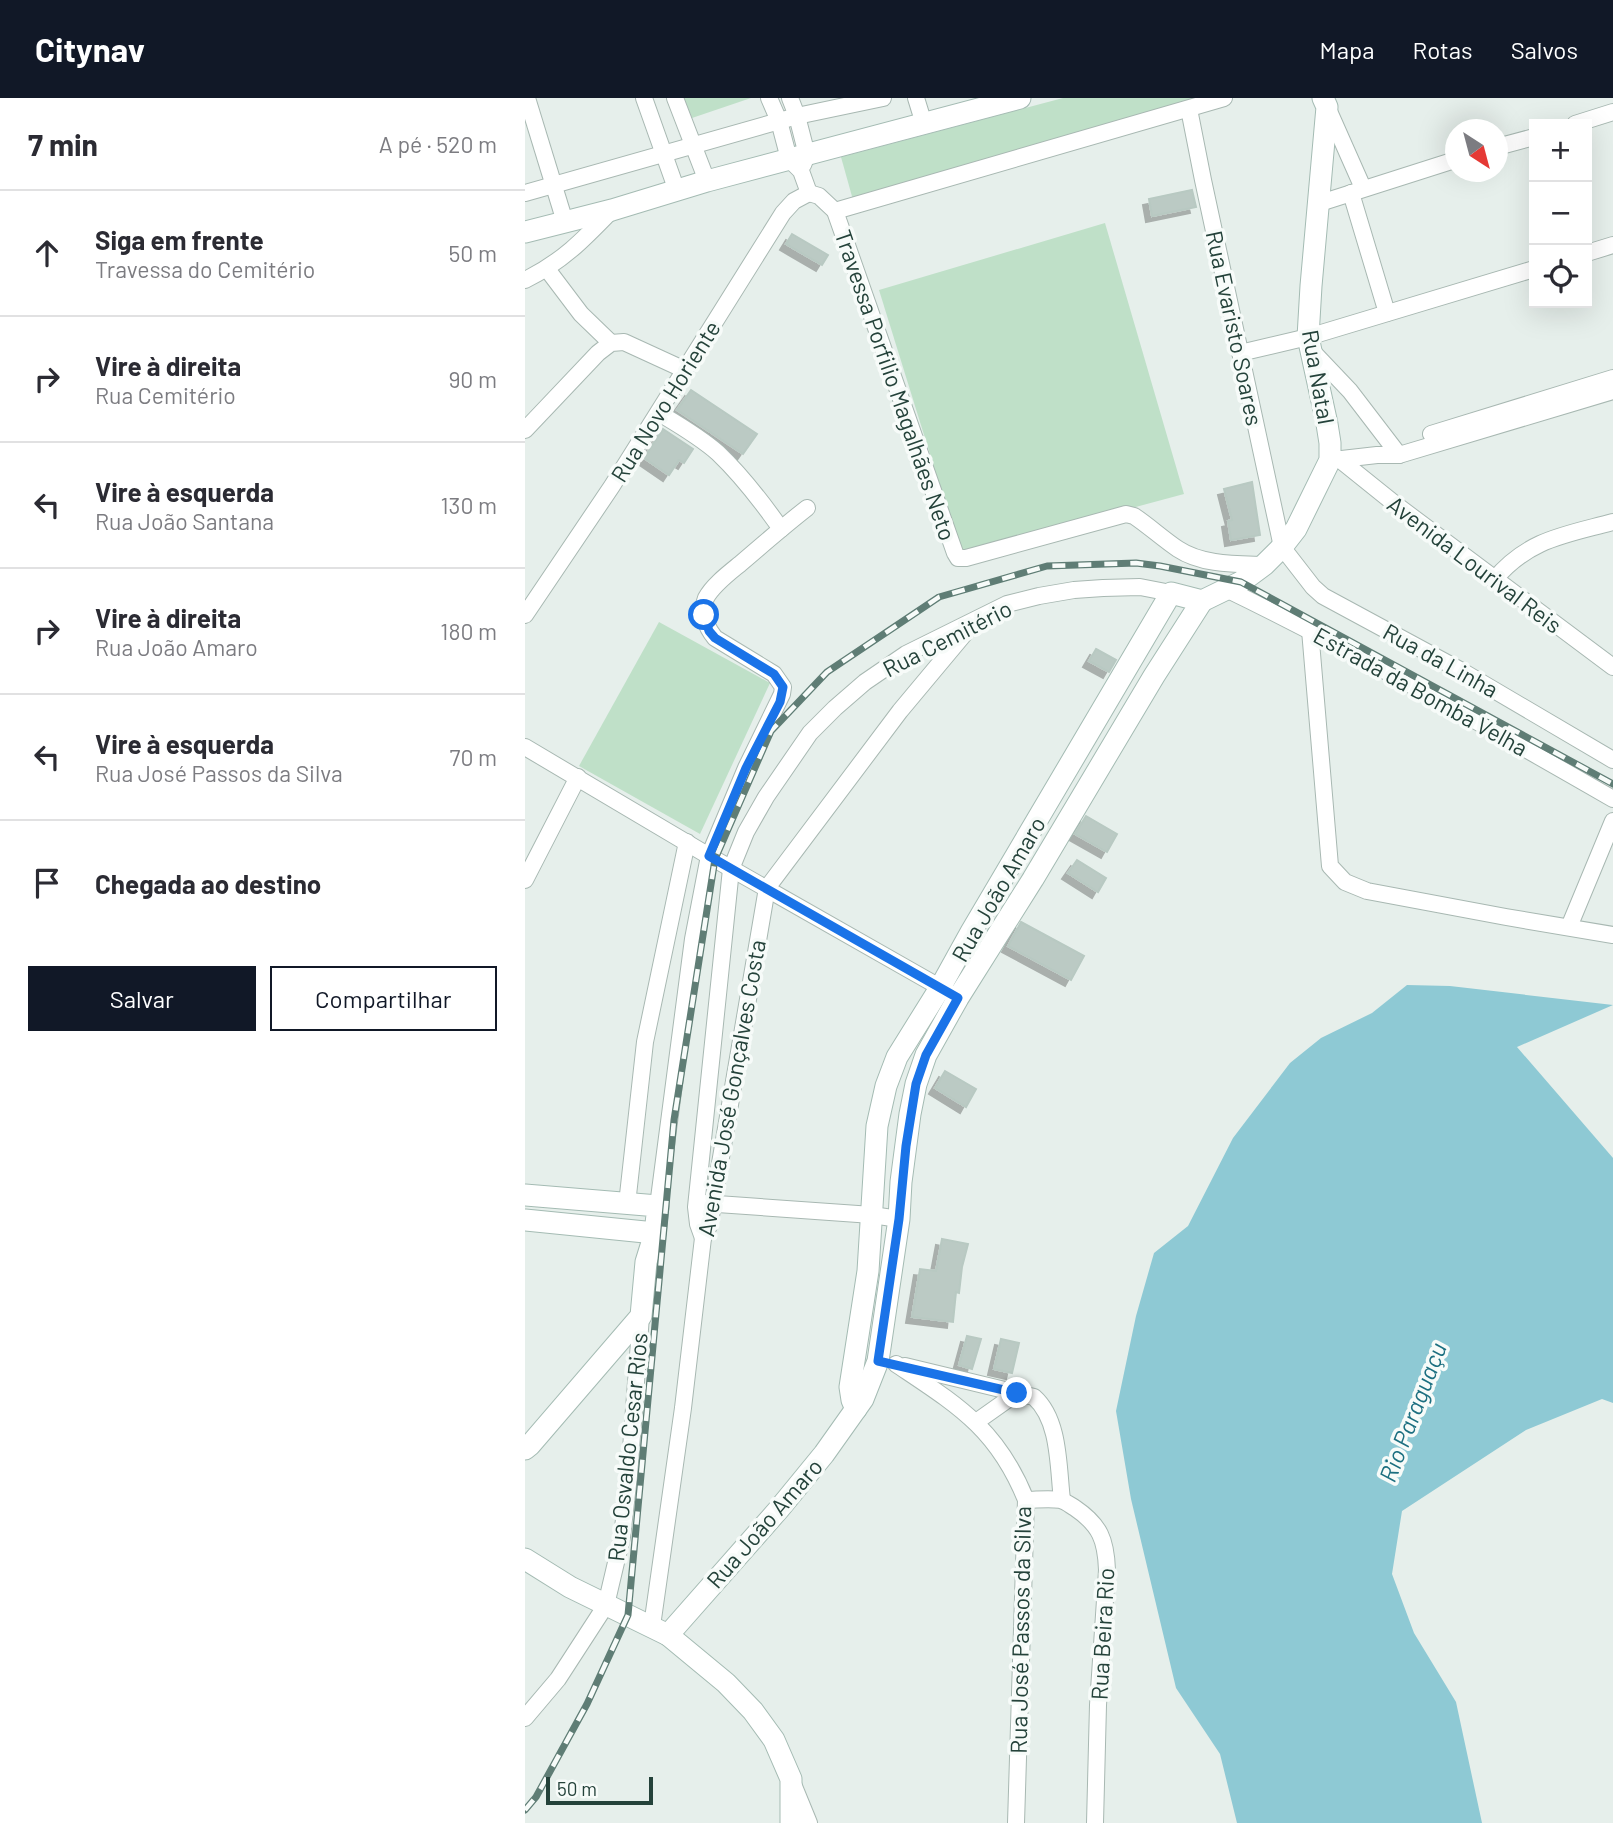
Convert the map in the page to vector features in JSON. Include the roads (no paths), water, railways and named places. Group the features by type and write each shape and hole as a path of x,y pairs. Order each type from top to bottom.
{"street":[{"path":"527,98 565,222"},
{"path":"644,98 677,191"},
{"path":"675,98 707,181"},
{"path":"769,98 799,161 809,193 819,196 835,211 1224,98"},
{"path":"790,98 797,116 799,161"},
{"path":"525,193 797,116 883,98"},
{"path":"916,98 923,124"},
{"path":"525,232 612,210 707,181 799,161 1020,98"},
{"path":"1325,102 1357,191 1387,313"},
{"name":"Rua Natal","path":"1325,102 1310,344 1334,460"},
{"name":"Rua Evaristo Soares","path":"1189,109 1282,547"},
{"path":"1591,119 1613,112"},
{"path":"1508,144 1529,138"},
{"path":"1317,204 1445,163"},
{"name":"Rua Novo Horiente","path":"525,615 659,413 783,213 794,201 809,193"},
{"path":"525,280 547,270 575,248 612,210"},
{"name":"Travessa Porfilio Magalhães Neto","path":"835,211 895,387 958,558 1126,514 1134,516 1189,555 1228,563 1264,565"},
{"path":"1592,251 1613,245"},
{"path":"547,270 582,314 611,343"},
{"path":"1240,353 1310,344 1387,313 1529,270"},
{"path":"525,430 598,352 611,343 624,341 685,370"},
{"path":"1310,344 1396,451"},
{"path":"1171,593 1202,601 1241,582 1264,565 1296,529 1334,460 1396,451 1582,394 1613,378"},
{"path":"1582,394 1613,391"},
{"path":"659,413 716,452 760,500 781,529"},
{"name":"Avenida Lourival Reis","path":"1334,460 1613,667"},
{"path":"527,1453 641,1316 646,1262 655,1233 693,939 709,856 746,768 780,702 783,687 780,681 774,674 715,638 706,624 703,607 707,597 722,580 807,508"},
{"path":"1494,580 1507,565 1531,547 1613,522"},
{"name":"Rua da Linha","path":"1282,547 1323,596 1483,684 1613,760"},
{"name":"Rua Cemitério","path":"703,1238 696,1217 705,1203 705,1111 731,869 746,832 773,786 810,733 865,682 906,654 1007,604 1074,590 1140,587 1171,593"},
{"name":"Estrada da Bomba Velha","path":"1226,589 1310,630 1480,722 1613,799"},
{"name":"Rua João Amaro","path":"660,1630 779,1509 824,1454 887,1363 904,1158 916,1084 971,932 1171,593"},
{"name":"Rua João Amaro","path":"856,1409 850,1387 869,1271 877,1126 886,1086 897,1057 949,993 1039,868 1202,601"},
{"name":"Avenida José Gonçalves Costa","path":"705,1203 767,888 900,711 976,620"},
{"path":"1310,630 1330,866 1345,882 1367,891 1613,935"},
{"path":"525,747 731,869 949,993"},
{"path":"525,880 578,777"},
{"path":"1569,927 1613,821"},
{"path":"646,1262 633,1231 627,1204 645,1042 687,842"},
{"path":"525,1195 658,1206"},
{"path":"705,1203 899,1219"},
{"path":"525,1220 655,1233"},
{"name":"Avenida José Gonçalves Costa","path":"660,1630 691,1325 703,1238"},
{"name":"Rua Osvaldo Cesar Rios","path":"525,1718 558,1679 606,1605 622,1537 641,1316"},
{"path":"854,1360 887,1363"},
{"name":"Rua José Passos da Silva","path":"887,1363 1034,1397 1047,1412 1054,1434 1062,1500"},
{"name":"Rua José Passos da Silva","path":"887,1363 955,1404 976,1422 1006,1460 1026,1500 1016,1823"},
{"path":"976,1422 1017,1393"},
{"path":"1026,1500 1062,1500"},
{"name":"Rua Beira Rio","path":"1062,1500 1086,1515 1096,1526 1106,1551 1107,1570 1097,1705 1095,1823"},
{"path":"525,1559 570,1587 660,1630 726,1683 753,1711 774,1740 809,1823"},
{"path":"790,1779 791,1823"}],"water":[{"name":"Rio Paraguaçu","path":"1407,985 1450,986 1613,1005 1517,1047 1613,1158 1613,1403 1602,1399 1526,1430 1402,1511 1392,1574 1414,1633 1456,1702 1482,1823 1237,1823 1220,1754 1176,1688 1131,1499 1116,1411 1136,1316 1154,1253 1188,1226 1233,1138 1290,1063 1321,1038 1372,1013"}],"railway":[{"path":"525,1810 536,1797 587,1704 628,1615 674,1120 715,859 771,731 827,672 939,597 1047,566 1136,563 1160,566 1241,582 1613,784"}]}
